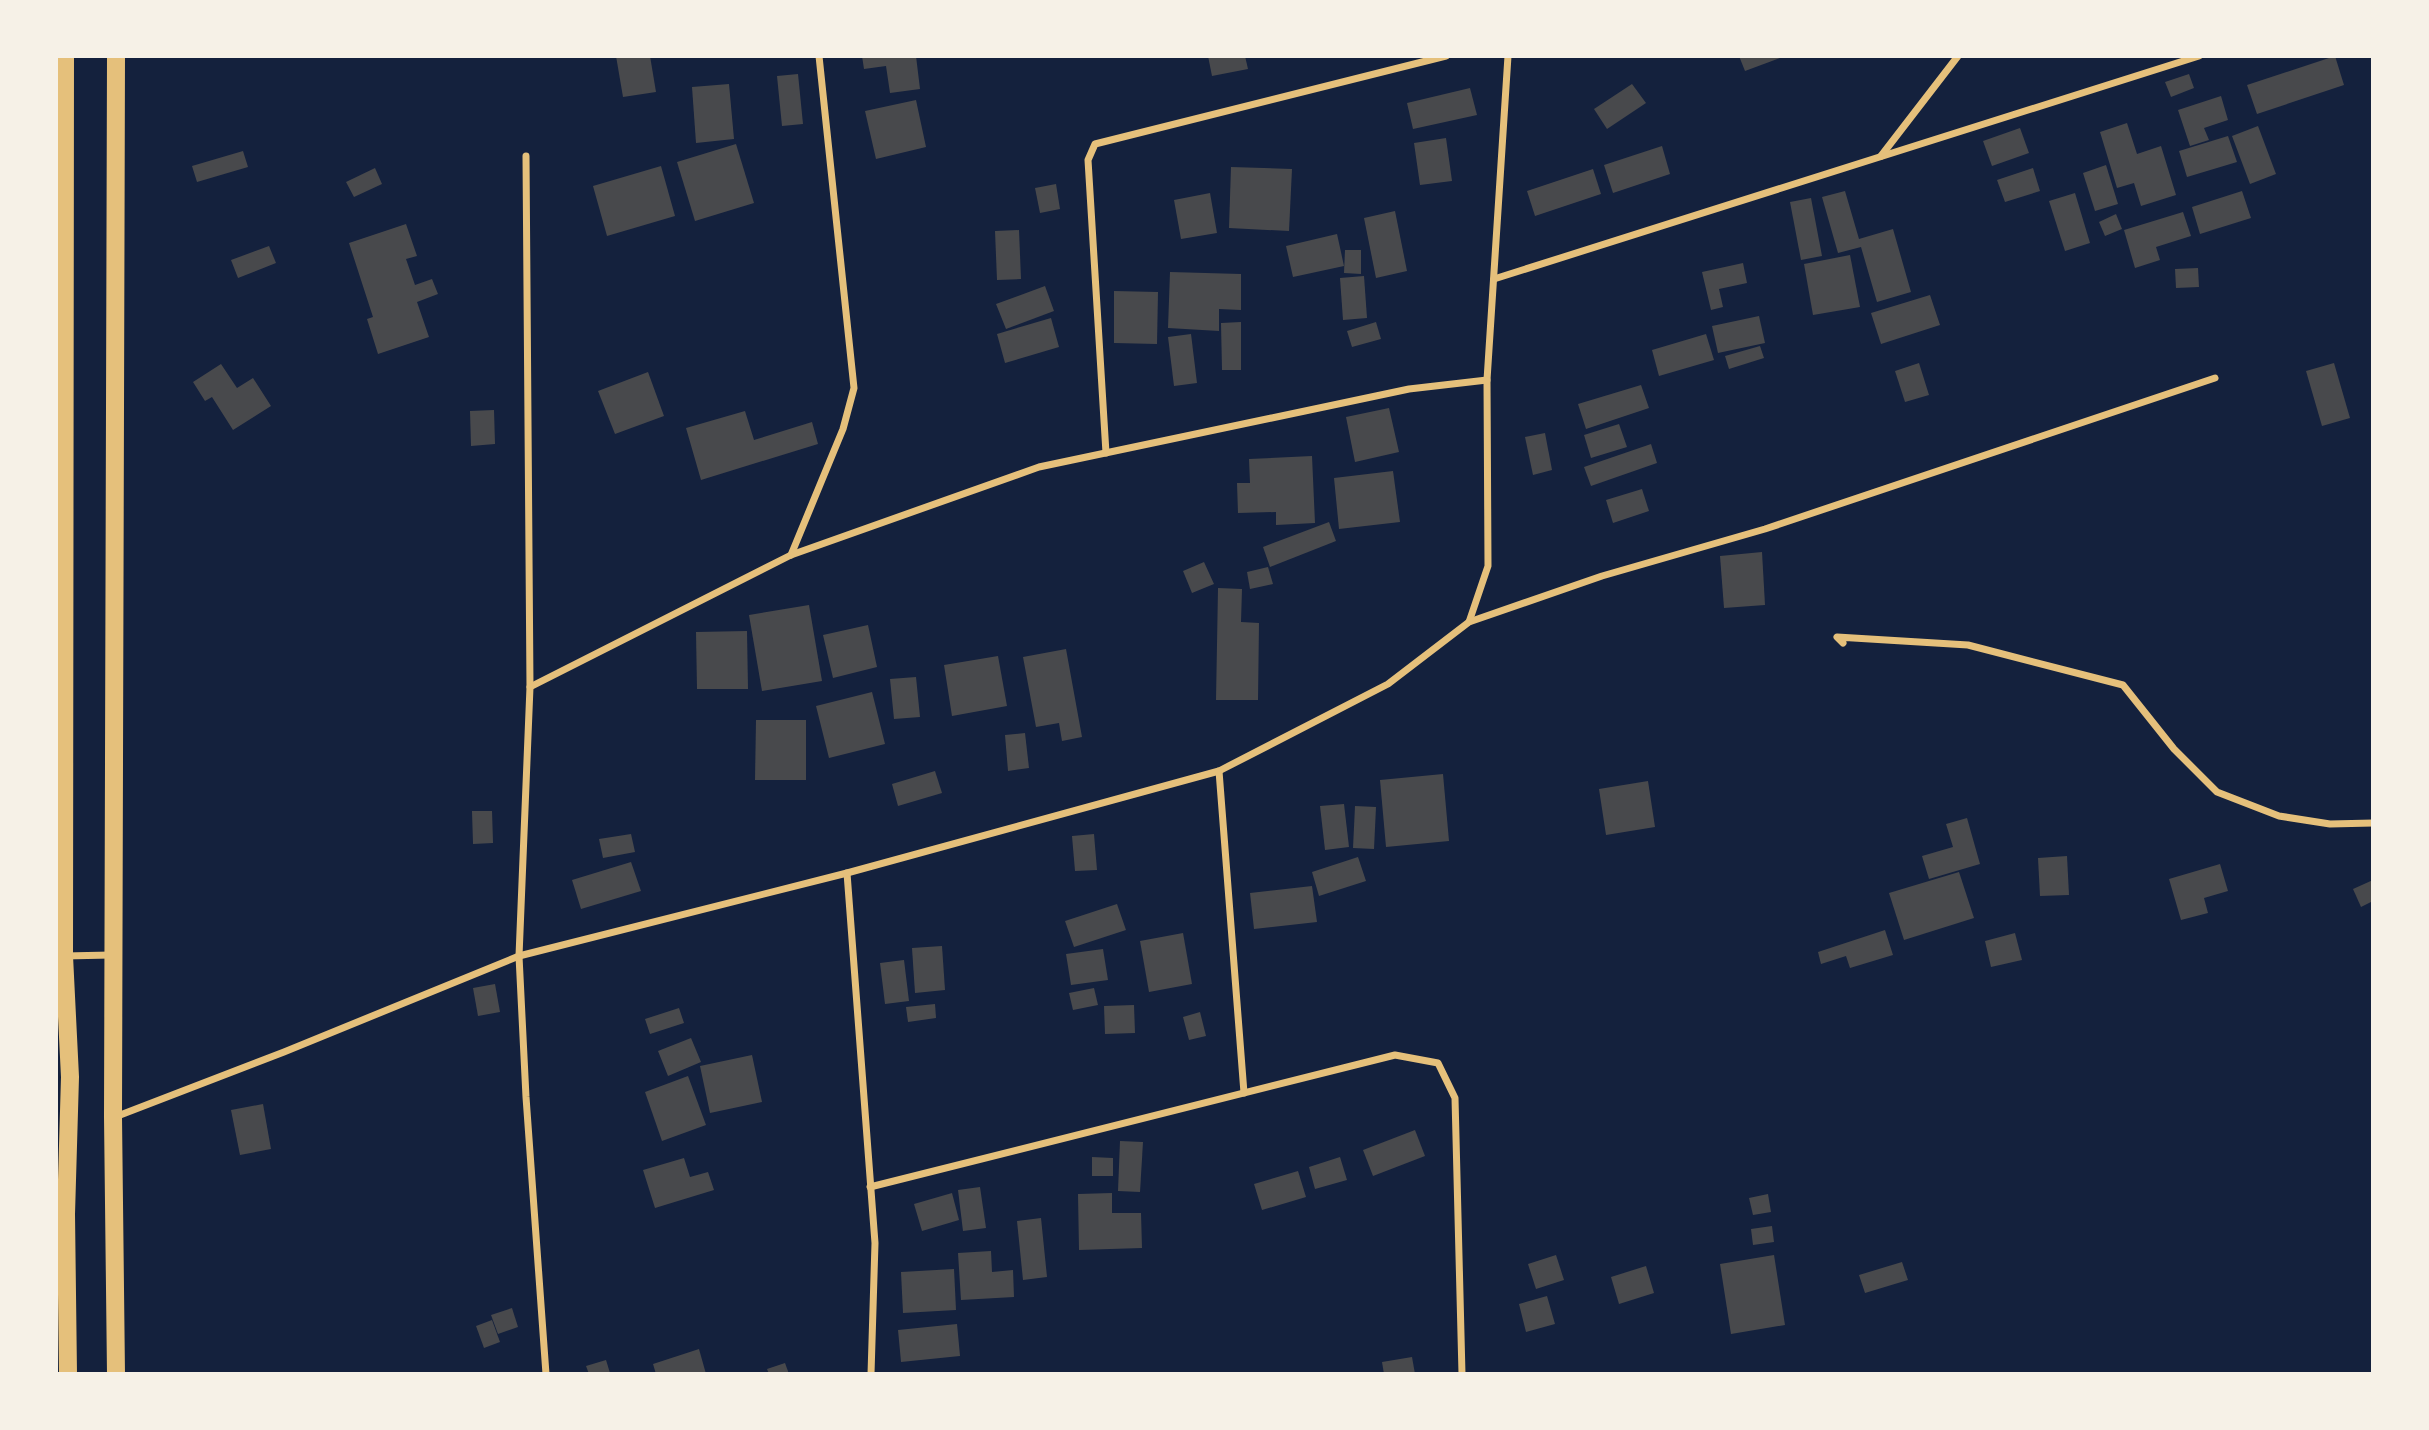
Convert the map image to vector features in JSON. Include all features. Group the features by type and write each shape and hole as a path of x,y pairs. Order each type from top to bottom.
{"main road":[{"path":"65,56 60,956 70,1077 61,1214 68,1374"},
{"path":"116,56 113,1118 116,1374"}],"street":[{"path":"791,555 843,429 854,388 819,56"},
{"path":"1106,453 1088,160 1095,144 1446,56"},
{"path":"1469,622 1488,566 1487,380 1508,56"},
{"path":"1881,156 1958,56"},
{"path":"1494,279 2199,56"},
{"path":"527,156 530,687 519,956 526,1097 546,1374"},
{"path":"113,1118 519,956 847,873 1219,771 1388,684 1469,622 1602,576 1765,529 2215,378"},
{"path":"530,687 791,555 1039,467 1409,389 1487,380"},
{"path":"1843,643 1836,638 1968,645 2123,685 2174,749 2217,792 2279,816 2330,824 2373,823"},
{"path":"1219,771 1244,1093"},
{"path":"847,873 875,1243 871,1374"},
{"path":"60,956 114,955"},
{"path":"870,1186 1395,1055 1438,1063 1455,1098 1462,1374"}],"building":[{"path":"616,56 650,56 656,92 623,97"},
{"path":"862,56 916,56 920,89 890,93 886,66 864,69"},
{"path":"1208,56 1245,56 1248,69 1212,76"},
{"path":"1739,56 1785,56 1745,71"},
{"path":"2335,56 2344,85 2257,114 2247,85"},
{"path":"798,74 803,124 782,126 777,76"},
{"path":"2189,74 2194,88 2171,97 2165,82"},
{"path":"729,84 734,139 696,143 692,87"},
{"path":"1632,84 1646,103 1607,129 1594,109"},
{"path":"1470,88 1477,115 1413,129 1407,103"},
{"path":"2221,96 2228,120 2204,128 2209,140 2190,146 2178,110"},
{"path":"916,100 926,147 876,159 865,111"},
{"path":"2127,123 2137,154 2161,146 2176,195 2141,206 2134,183 2117,188 2100,132"},
{"path":"2258,126 2276,174 2250,184 2232,136"},
{"path":"2020,128 2029,153 1992,166 1983,141"},
{"path":"2228,136 2237,162 2187,177 2179,151"},
{"path":"1446,138 1452,181 1420,185 1414,143"},
{"path":"736,144 754,203 695,221 677,162"},
{"path":"1662,146 1670,174 1613,193 1604,165"},
{"path":"243,151 248,167 197,182 192,166"},
{"path":"2106,165 2118,204 2095,211 2083,173"},
{"path":"661,166 675,216 607,236 593,186"},
{"path":"1231,167 1292,169 1289,231 1229,228"},
{"path":"375,168 382,184 354,197 346,182"},
{"path":"2033,168 2040,191 2005,202 1997,180"},
{"path":"1593,169 1601,194 1535,216 1527,191"},
{"path":"1056,184 1060,209 1040,213 1035,188"},
{"path":"1845,191 1859,239 1893,229 1911,292 1877,302 1861,247 1838,253 1822,197"},
{"path":"2242,191 2251,218 2200,234 2192,207"},
{"path":"1210,193 1217,233 1181,239 1174,200"},
{"path":"2075,193 2090,243 2065,251 2049,201"},
{"path":"1811,198 1822,256 1801,260 1790,202"},
{"path":"1395,211 1407,271 1376,278 1364,218"},
{"path":"2183,212 2191,236 2156,247 2160,260 2135,268 2124,230"},
{"path":"2116,214 2122,229 2105,236 2099,222"},
{"path":"406,224 417,256 406,259 415,285 432,279 438,294 417,302 429,337 378,354 367,319 373,317 349,243"},
{"path":"1019,230 1021,279 997,280 995,231"},
{"path":"1337,234 1344,266 1293,277 1286,246"},
{"path":"269,246 276,263 238,278 231,260"},
{"path":"1345,250 1361,250 1361,274 1344,273"},
{"path":"1850,255 1860,307 1813,315 1804,264"},
{"path":"1743,263 1747,283 1719,289 1723,307 1711,310 1702,272"},
{"path":"2198,268 2199,287 2176,288 2175,269"},
{"path":"1170,272 1241,274 1241,310 1219,309 1219,331 1168,328"},
{"path":"1364,276 1367,318 1343,320 1340,278"},
{"path":"1045,286 1054,311 1006,329 996,304"},
{"path":"1114,291 1158,292 1157,344 1114,343"},
{"path":"1930,295 1940,325 1881,344 1871,313"},
{"path":"1759,316 1765,343 1718,353 1712,326"},
{"path":"1051,318 1059,347 1005,363 997,334"},
{"path":"1241,322 1241,370 1222,370 1221,323"},
{"path":"1376,322 1381,339 1352,347 1347,331"},
{"path":"1191,334 1197,383 1174,386 1168,337"},
{"path":"1706,334 1714,360 1659,376 1652,350"},
{"path":"1760,346 1764,358 1729,369 1725,356"},
{"path":"1919,363 1929,395 1905,402 1895,371"},
{"path":"2334,363 2350,418 2322,426 2306,371"},
{"path":"221,364 237,388 253,378 271,406 233,430 212,397 205,401 193,382"},
{"path":"648,372 664,416 615,434 598,391"},
{"path":"1641,385 1649,408 1586,429 1578,404"},
{"path":"1389,408 1399,452 1355,462 1346,417"},
{"path":"494,410 495,444 471,446 470,411"},
{"path":"745,411 754,440 812,422 818,444 701,480 686,428"},
{"path":"1619,424 1627,447 1591,458 1584,435"},
{"path":"1545,433 1552,470 1533,475 1525,437"},
{"path":"1651,444 1657,463 1591,486 1584,467"},
{"path":"1312,456 1315,523 1276,525 1276,512 1238,513 1237,483 1250,483 1249,459"},
{"path":"1393,471 1400,522 1339,529 1334,478"},
{"path":"1642,489 1649,511 1613,523 1606,500"},
{"path":"1329,522 1336,541 1270,567 1263,547"},
{"path":"1762,552 1765,605 1724,608 1720,556"},
{"path":"1204,562 1214,584 1192,593 1183,571"},
{"path":"1268,567 1273,584 1250,589 1247,572"},
{"path":"1218,588 1242,589 1241,622 1259,623 1258,700 1216,700"},
{"path":"809,605 822,681 762,691 749,615"},
{"path":"868,625 877,667 833,678 823,635"},
{"path":"747,631 748,689 697,689 696,632"},
{"path":"1066,649 1082,737 1062,741 1059,723 1036,727 1023,657"},
{"path":"998,656 1007,706 952,716 944,665"},
{"path":"916,677 920,717 894,719 890,679"},
{"path":"872,692 885,744 829,758 816,706"},
{"path":"756,720 806,720 806,780 755,780"},
{"path":"1025,733 1029,768 1008,771 1005,735"},
{"path":"935,771 942,793 898,806 892,784"},
{"path":"1443,774 1449,841 1386,847 1380,780"},
{"path":"1648,781 1655,827 1606,835 1599,789"},
{"path":"1344,804 1349,847 1325,850 1320,806"},
{"path":"1355,806 1376,807 1374,849 1353,848"},
{"path":"472,811 492,811 493,843 473,844"},
{"path":"1967,818 1980,864 1929,879 1922,856 1953,847 1946,824"},
{"path":"631,834 635,852 603,858 599,839"},
{"path":"1094,834 1097,870 1075,871 1072,836"},
{"path":"2067,856 2069,895 2040,896 2038,858"},
{"path":"1358,857 1366,881 1319,896 1312,872"},
{"path":"631,862 641,891 581,909 572,880"},
{"path":"2220,864 2228,891 2204,898 2208,913 2181,920 2169,879"},
{"path":"1959,872 1974,918 1904,940 1889,893"},
{"path":"2373,880 2373,901 2361,907 2353,889"},
{"path":"1312,886 1317,922 1254,929 1250,893"},
{"path":"1117,904 1126,930 1074,947 1065,921"},
{"path":"1885,930 1893,955 1850,968 1846,956 1821,964 1818,952"},
{"path":"1183,933 1192,984 1149,992 1140,941"},
{"path":"2015,933 2022,960 1991,967 1985,941"},
{"path":"942,946 945,990 915,993 912,948"},
{"path":"1103,949 1108,980 1071,985 1066,954"},
{"path":"904,960 909,1001 885,1004 880,963"},
{"path":"495,984 500,1012 478,1016 473,988"},
{"path":"1094,988 1098,1005 1073,1010 1069,993"},
{"path":"935,1004 936,1018 908,1022 906,1007"},
{"path":"1134,1005 1135,1033 1105,1034 1104,1006"},
{"path":"679,1008 684,1023 650,1034 645,1019"},
{"path":"1200,1012 1206,1036 1189,1040 1183,1017"},
{"path":"691,1038 701,1062 668,1076 658,1051"},
{"path":"752,1055 762,1102 710,1113 700,1066"},
{"path":"688,1076 706,1125 662,1141 645,1092"},
{"path":"263,1104 271,1149 240,1155 231,1110"},
{"path":"1415,1130 1425,1156 1373,1176 1363,1150"},
{"path":"1120,1141 1143,1142 1140,1192 1118,1191"},
{"path":"1092,1157 1113,1158 1113,1176 1092,1176"},
{"path":"1340,1157 1347,1180 1315,1189 1309,1167"},
{"path":"684,1158 690,1177 708,1172 714,1190 655,1208 643,1170"},
{"path":"1298,1171 1306,1197 1262,1210 1254,1184"},
{"path":"980,1187 986,1228 963,1231 958,1190"},
{"path":"952,1193 959,1220 922,1231 914,1204"},
{"path":"1112,1193 1112,1213 1141,1213 1142,1248 1079,1250 1078,1194"},
{"path":"1768,1194 1771,1212 1753,1215 1749,1198"},
{"path":"1041,1218 1047,1277 1023,1280 1017,1221"},
{"path":"1772,1226 1774,1242 1753,1245 1751,1229"},
{"path":"991,1251 992,1272 1013,1270 1014,1297 961,1300 958,1253"},
{"path":"1556,1255 1564,1280 1536,1289 1528,1264"},
{"path":"1774,1255 1785,1325 1731,1334 1720,1264"},
{"path":"1902,1262 1908,1280 1865,1293 1859,1275"},
{"path":"1646,1266 1654,1293 1619,1304 1611,1277"},
{"path":"954,1269 956,1310 903,1313 901,1272"},
{"path":"1547,1296 1555,1324 1526,1332 1519,1304"},
{"path":"512,1308 518,1327 498,1334 491,1315"},
{"path":"492,1320 500,1342 484,1348 476,1326"},
{"path":"957,1324 960,1356 901,1362 898,1330"},
{"path":"699,1349 706,1374 656,1374 653,1364"},
{"path":"1412,1357 1415,1374 1384,1374 1382,1362"},
{"path":"606,1360 610,1373 589,1374 586,1366"},
{"path":"785,1363 789,1374 769,1374 767,1369"}]}
